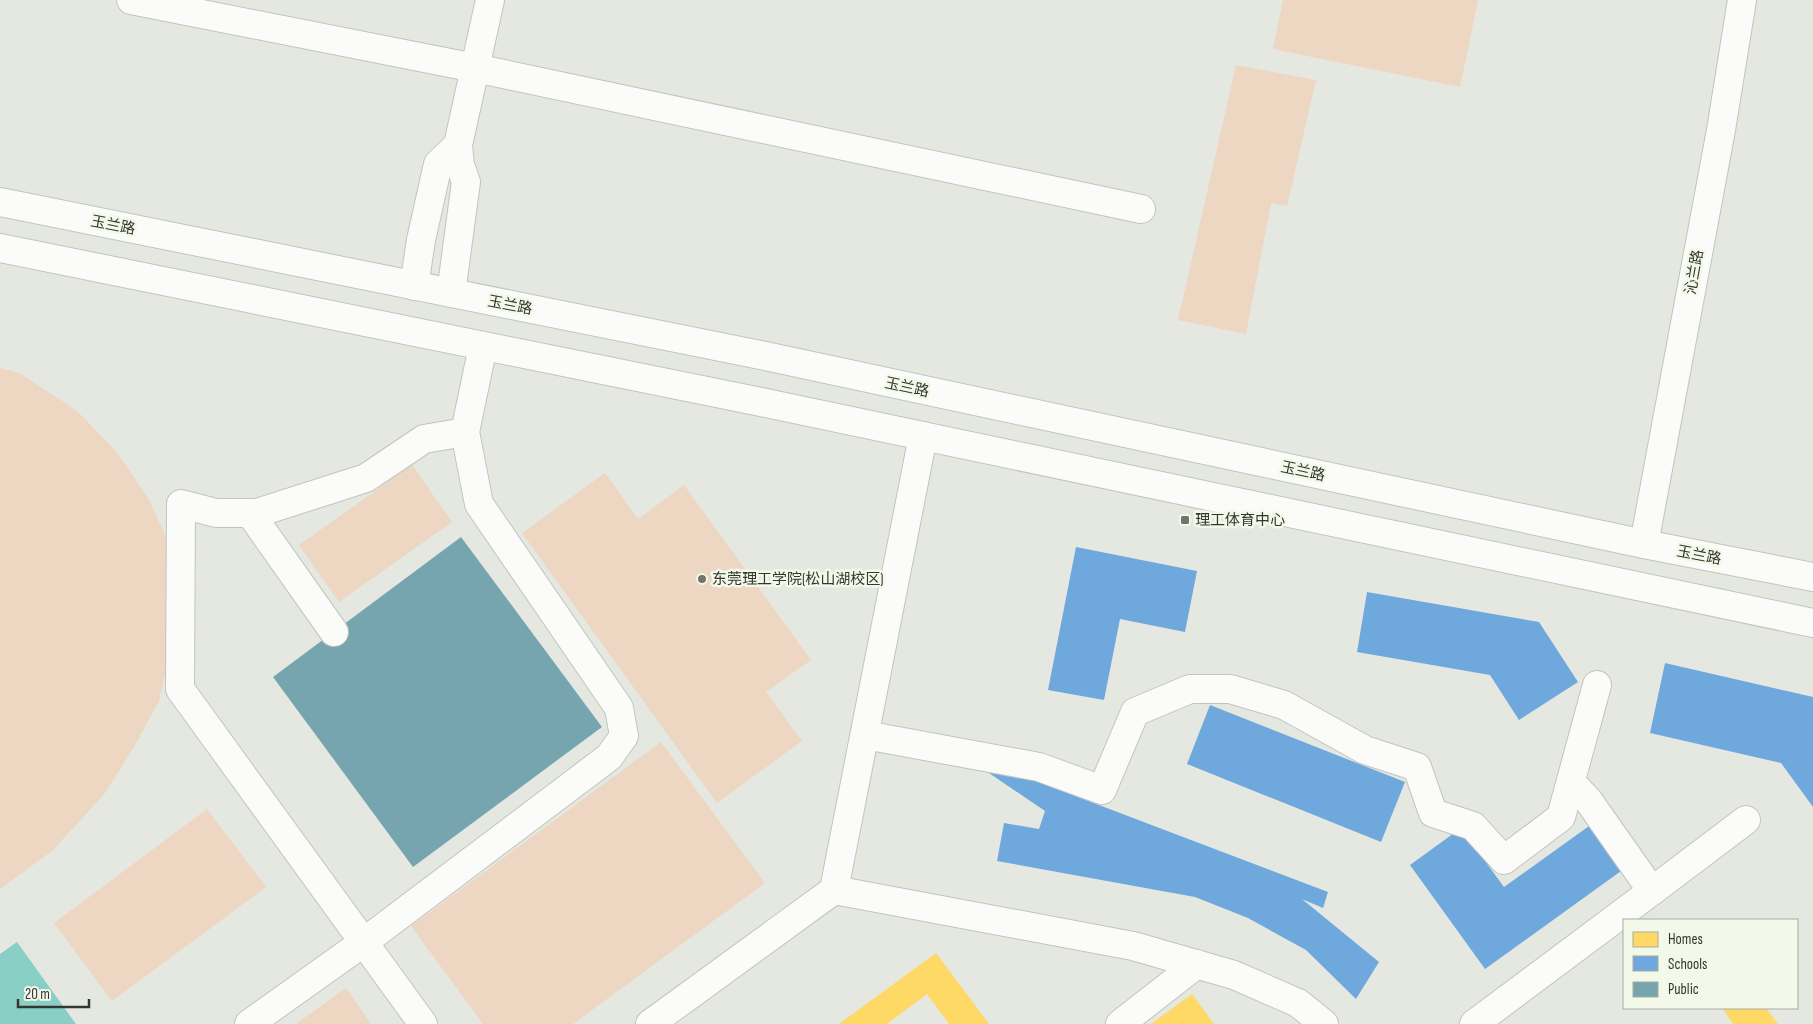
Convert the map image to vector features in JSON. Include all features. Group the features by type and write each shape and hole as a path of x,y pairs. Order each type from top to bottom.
{"street":[{"path":"131,0 475,68 1141,210"},
{"path":"451,293 466,182 460,165 458,145 490,0"},
{"name":"沁兰路","path":"1644,544 1721,130 1742,0"},
{"path":"414,286 421,240 438,164 458,145"},
{"name":"玉兰路","path":"0,202 780,359 1644,544 1813,577"},
{"path":"0,248 923,436 1813,623"},
{"path":"249,1024 364,942 609,756 624,736 619,708 479,504 465,432 483,346"},
{"path":"424,1024 180,689 181,504 216,513 257,514 366,478 424,439 465,432"},
{"path":"650,1024 834,890 923,436"},
{"path":"250,513 334,632"},
{"path":"864,735 1039,767 1102,790 1135,712 1190,689 1230,689 1284,705 1365,750 1417,767 1433,813 1473,826 1504,860 1561,817 1597,685"},
{"path":"1571,782 1588,800 1652,891"},
{"path":"1474,1024 1746,820"},
{"path":"834,890 1133,946 1234,975 1298,1003 1324,1024"},
{"path":"1120,1024 1197,964"}],"shaded area":[{"path":"1283,0 1478,0 1460,87 1273,49"},
{"path":"1236,65 1316,80 1287,206 1271,203 1246,334 1178,320"},
{"path":"0,368 19,373 76,410 116,451 149,500 173,552 178,615 159,701 106,792 52,851 0,889"},
{"path":"412,465 452,522 339,602 299,545"},
{"path":"605,473 638,519 684,485 811,660 766,692 802,741 717,803 522,533"},
{"path":"661,742 765,883 573,1024 483,1024 411,926"},
{"path":"207,809 266,887 112,1001 54,923"},
{"path":"346,988 371,1024 296,1024"}],"water":[{"path":"17,942 76,1024 0,1024 0,954"}],"building: Homes":[{"path":"936,953 989,1024 949,1024 927,994 887,1024 839,1024"},
{"path":"1192,994 1214,1024 1151,1024"},
{"path":"1723,1009 1767,1009 1778,1024 1733,1024"}],"building: Schools":[{"path":"1076,547 1197,571 1185,632 1120,619 1104,700 1048,690"},
{"path":"1367,592 1539,622 1578,682 1519,720 1490,675 1357,652"},
{"path":"1665,663 1813,697 1813,807 1781,763 1650,733"},
{"path":"1210,705 1405,782 1381,842 1187,764"},
{"path":"988,763 1328,892 1323,908 1302,899 1379,962 1356,999 1306,950 1248,918 1195,897 997,861 1004,823 1039,829 1045,811 989,773"},
{"path":"1596,821 1628,866 1485,969 1410,865 1461,828 1504,887"}],"building: Public":[{"path":"461,537 602,727 413,867 273,677"}],"place":[{"name":"理工体育中心","path":"1185,520"},
{"name":"东莞理工学院(松山湖校区)","path":"702,579"}]}
